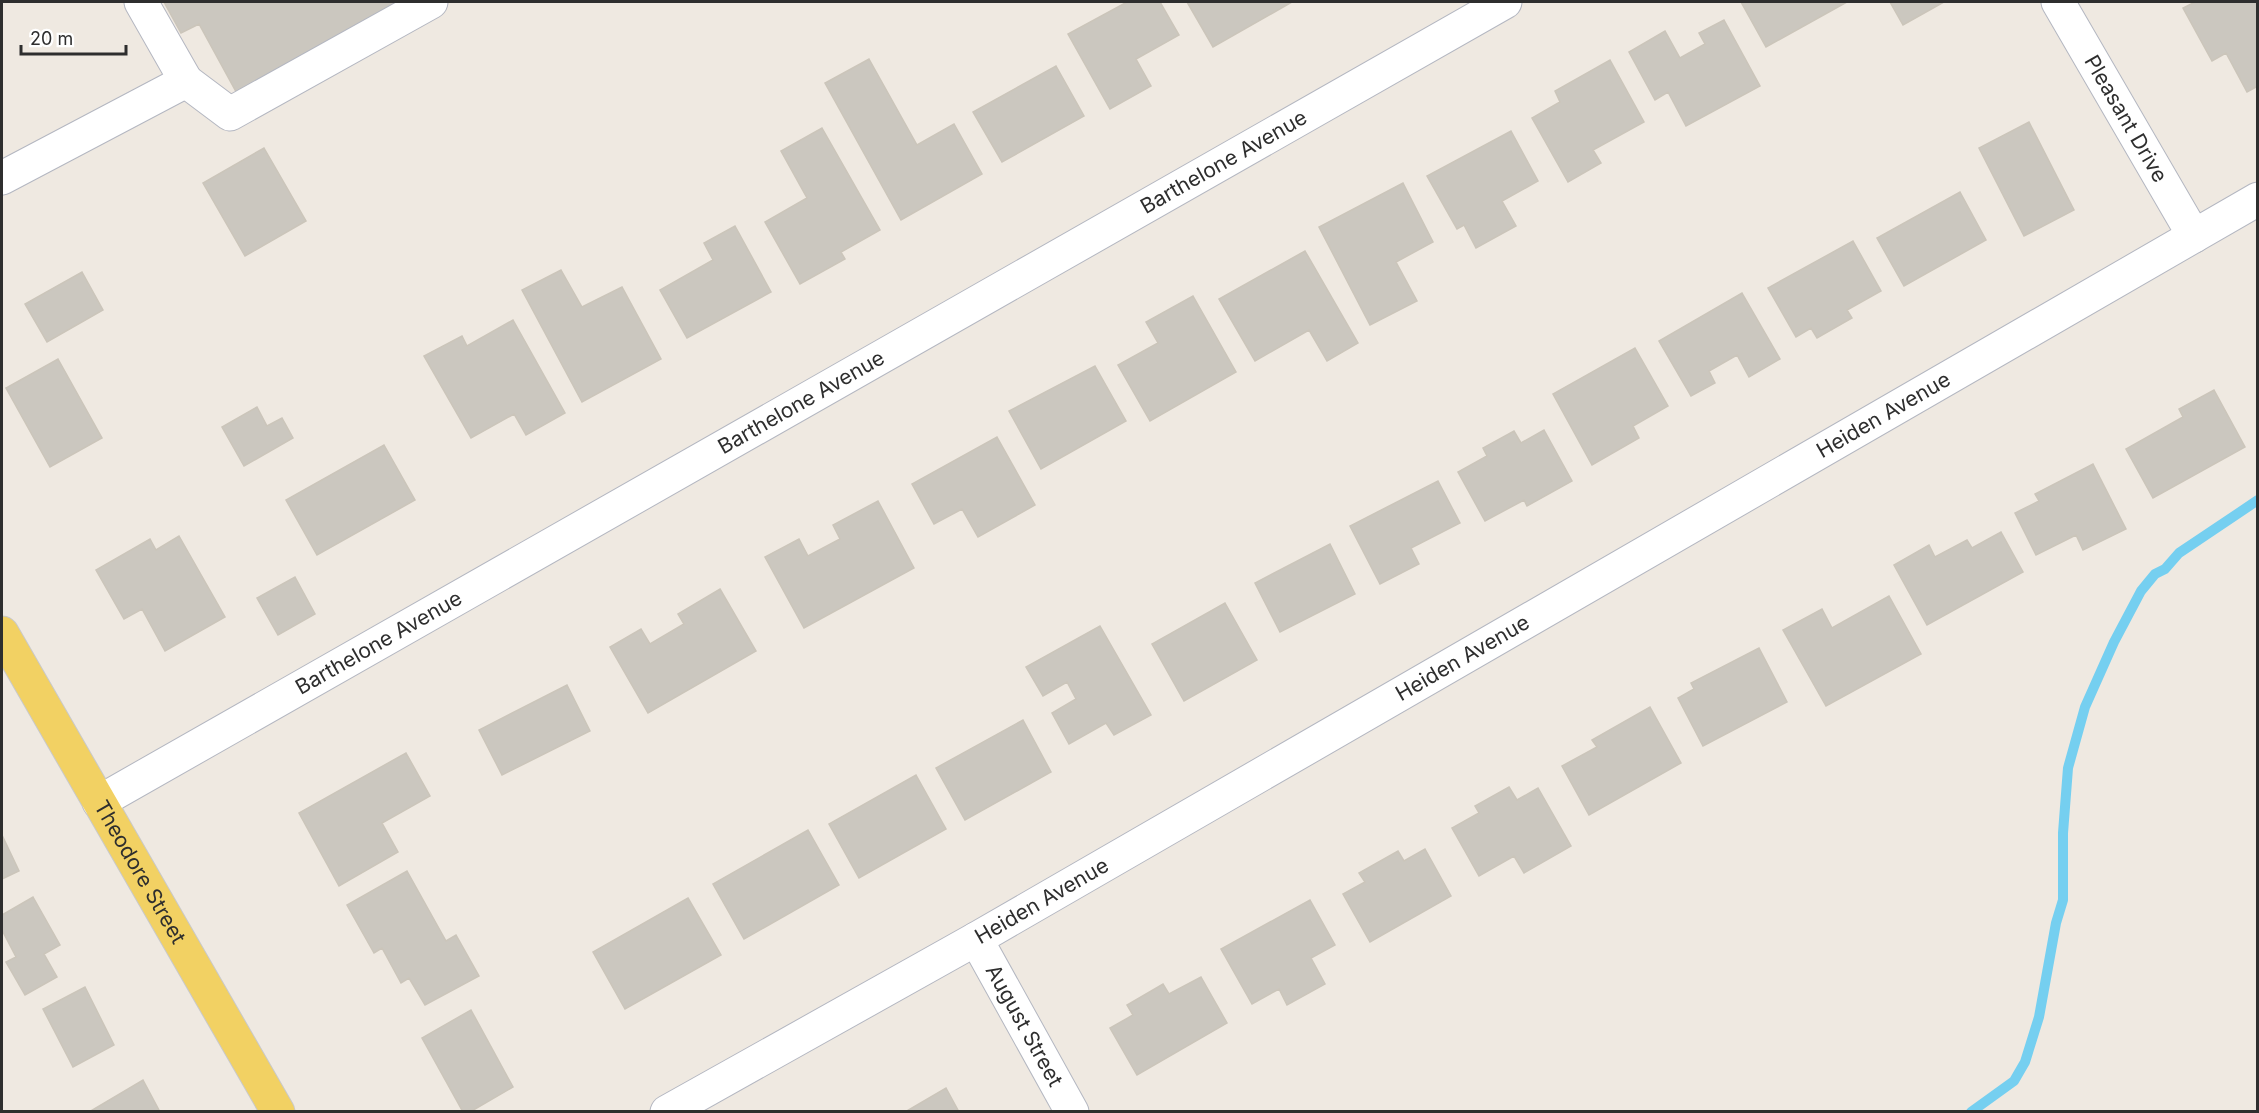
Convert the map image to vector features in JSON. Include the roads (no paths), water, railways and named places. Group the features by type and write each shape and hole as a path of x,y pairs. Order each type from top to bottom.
{"main road":[{"name":"Theodore Street","path":"2,633 278,1112"}],"street":[{"path":"141,2 186,81 230,114 431,2"},
{"name":"Barthelone Avenue","path":"99,802 1505,2"},
{"name":"Pleasant Drive","path":"2058,2 2194,236"},
{"path":"2,178 186,81"},
{"name":"Heiden Avenue","path":"667,1112 976,939 2258,200"},
{"name":"August Street","path":"976,939 1072,1112"}],"waterway":[{"path":"1971,1112 2014,1081 2025,1062 2039,1017 2056,923 2063,900 2063,833 2068,768 2085,707 2114,642 2141,591 2155,574 2165,569 2179,553 2258,500"}]}
